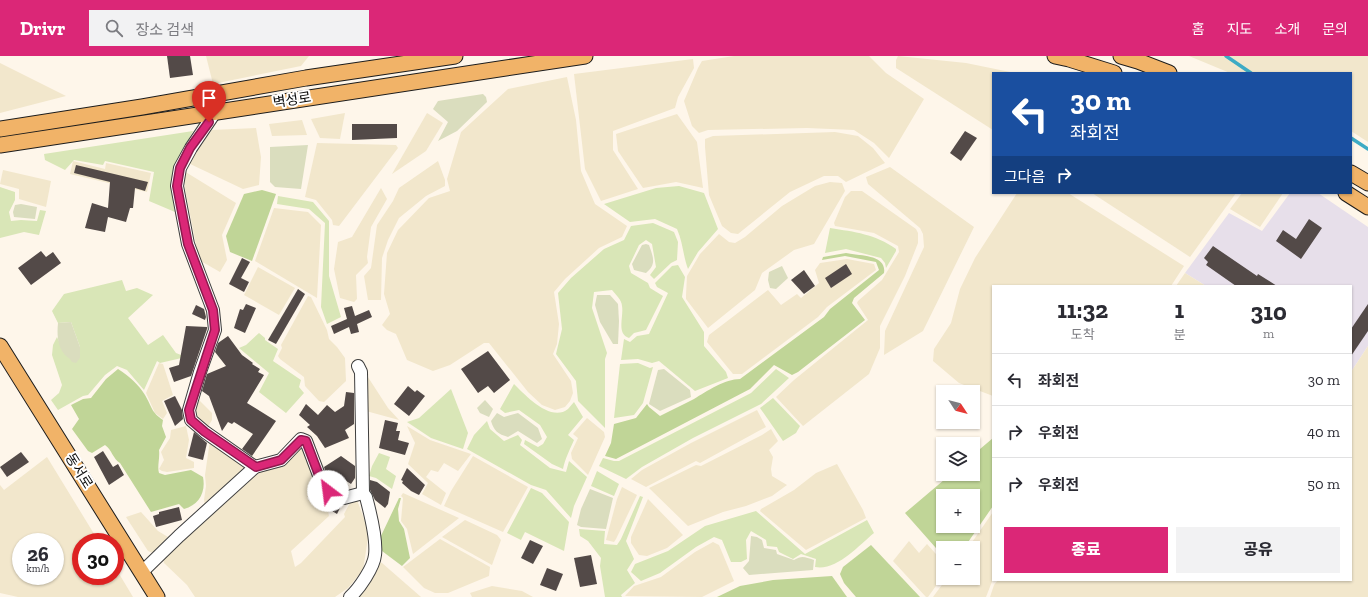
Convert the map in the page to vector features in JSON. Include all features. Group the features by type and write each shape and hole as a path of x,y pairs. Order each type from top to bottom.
{"main road":[{"name":"벽성로","path":"0,128 142,107 306,78 455,56"},
{"name":"벽성로","path":"0,145 585,56"},
{"path":"1055,56 1111,72"},
{"path":"1121,56 1166,72"},
{"path":"1352,173 1368,184"},
{"path":"1348,194 1368,207"},
{"name":"동서로","path":"0,346 157,597"}],"street":[{"path":"216,111 190,148 180,168 177,186 188,244 213,310 215,330 189,410 191,420 195,424 256,467"},
{"path":"350,597 366,577 375,555 372,521 366,497 363,494 361,372 358,366"},
{"path":"142,572 178,536 256,467 281,460 301,440 306,441 320,478 320,485 328,491 344,498 363,494"}],"shaded area":[{"path":"206,56 309,56 301,66 213,84"},
{"path":"734,56 869,56 886,73 924,99 889,158 874,143 854,130 807,128 708,130 699,133 692,126 684,101 698,68 702,61"},
{"path":"898,56 966,63 1010,72 992,72 992,129 896,68 896,60"},
{"path":"1189,56 1368,56 1368,142 1352,132 1352,72 1228,72"},
{"path":"693,59 694,68 678,97 675,108 613,131 613,150 638,189 601,201 585,169 574,74"},
{"path":"0,63 66,96 0,113"},
{"path":"567,77 576,120 581,171 595,204 627,226 622,237 599,248 565,279 554,292 559,324 557,344 553,354 571,381 573,393 570,401 565,407 555,410 542,405 528,392 489,343 484,343 450,365 433,371 407,360 396,334 387,330 382,325 390,314 384,294 387,253 398,230 429,198 450,191 447,179 461,132 508,89"},
{"path":"345,113 340,139 320,138 311,119"},
{"path":"427,113 443,123 426,151 392,174"},
{"path":"677,114 697,142 703,188 676,182 643,188 618,151 616,134"},
{"path":"302,120 307,135 272,136 269,124"},
{"path":"256,128 261,157 259,185 243,189 188,163 212,130"},
{"path":"835,132 858,136 873,148 885,163 846,182 838,176 824,176 790,192 738,234 731,233 722,226 709,195 705,139 713,136"},
{"path":"317,143 396,145 398,148 339,226 333,225 332,220 316,200 305,197"},
{"path":"73,161 105,169 106,163 151,173 147,192 70,174"},
{"path":"438,161 445,180 445,186 426,196 399,218 388,240 382,258 381,300 368,300 364,276 371,268 377,225 393,201 399,188"},
{"path":"890,167 974,227 923,331 884,355 885,331 924,247 923,234 920,228 868,184 866,177"},
{"path":"3,170 51,181 46,207 19,199 19,189 0,184"},
{"path":"184,171 236,203 222,235 227,260 220,272 199,260 185,189"},
{"path":"830,182 842,183 845,191 814,244 794,250 762,273 755,290 708,328 686,299 687,276 700,254 719,234 729,242 735,243 745,237 782,206 815,186"},
{"path":"381,188 387,199 371,227 367,257 368,263 356,275 357,299 354,302 340,298 334,269 338,242 352,237"},
{"path":"851,191 862,191 916,229 918,233 918,243 905,276 880,326 880,348 869,374 803,426 776,397 794,380 868,320 857,303 882,280 899,252 898,246 874,233 835,226 834,223 845,197"},
{"path":"1016,194 1070,194 1184,266 1172,285 992,285 992,396 980,391 980,385 964,385 959,383 933,361 934,349 951,323 960,289 975,258"},
{"path":"1094,194 1235,194 1190,257"},
{"path":"1241,194 1282,194 1260,227 1230,209"},
{"path":"1289,194 1319,194 1368,227 1368,346 1352,370 1352,285 1204,285 1185,273 1229,213 1262,231"},
{"path":"274,208 308,212 321,225 317,298 255,261"},
{"path":"847,259 874,264 876,270 827,307 818,317 742,374 733,374 707,342 709,335 768,290 781,305 797,294 801,298 819,283 815,270 820,263"},
{"path":"258,267 295,288 279,315 244,295"},
{"path":"1185,273 1204,285 1177,285"},
{"path":"308,296 311,297 327,330 329,339 345,358 346,381 324,402 319,401 305,386 304,377 278,356 282,348 281,345"},
{"path":"1368,346 1368,597 990,597 994,585 997,581 1352,581 1352,370"},
{"path":"159,363 163,364 173,395 162,401 167,413 163,419 155,413 146,393"},
{"path":"364,371 388,408 399,420 366,411"},
{"path":"199,400 212,413 212,420 207,428 194,419 193,407"},
{"path":"757,410 766,427 700,463 696,461 646,487 631,479 642,470 691,443"},
{"path":"587,418 604,432 605,437 588,475 572,459 571,453 578,438 573,434"},
{"path":"186,426 189,440 186,458 194,462 194,468 167,472 162,471 159,469 164,460 161,452 170,438 171,430"},
{"path":"407,426 430,440 471,454 458,471 444,463 438,472 431,470 426,477 446,493 441,505 422,494 428,483 408,464 415,443"},
{"path":"771,429 778,441 769,450 773,457 771,469 772,476 787,485 772,496 746,506 723,512 688,526 649,488 696,465 701,466"},
{"path":"210,440 247,466 205,506 205,475"},
{"path":"302,447 316,482 307,499 328,511 329,516 291,551 295,567 301,563 345,517 344,514 351,501 357,500 369,532 363,570 348,588 335,597 195,597 187,585 164,563 163,558 256,472 284,463"},
{"path":"473,456 528,487 503,532 444,506 451,491"},
{"path":"47,457 93,533 72,533 72,585 124,585 124,582 133,597 18,597 0,593 0,485 4,490"},
{"path":"837,464 866,518 806,550 760,511 794,490 816,473"},
{"path":"622,487 637,495 614,542 606,540 617,499"},
{"path":"403,493 459,518 413,554 407,529 401,521 403,498 401,496"},
{"path":"648,499 683,535 667,548 647,556 639,555 631,543 631,537"},
{"path":"141,512 158,531 168,537 153,553 148,551 126,517"},
{"path":"992,513 992,581 986,597 933,597 942,585 980,585 980,541 973,541 980,533"},
{"path":"465,520 497,535 501,540 492,565 442,537"},
{"path":"440,539 490,567 489,576 448,593 435,593 424,588 403,567"},
{"path":"909,541 919,553 927,544 936,554 937,585 928,597 926,597 893,561"},
{"path":"713,542 719,545 734,581 702,597 625,596 634,586 661,577 695,552"},
{"path":"377,561 382,563 421,597 355,597"},
{"path":"492,586 522,591 533,597 472,597 470,593"}],"green space":[{"path":"483,94 486,97 487,102 457,131 438,141 448,122 433,109 438,101"},
{"path":"193,131 174,168 171,188 175,212 149,201 154,172 105,161 103,165 74,160 65,170 45,160 44,154"},
{"path":"308,145 301,189 275,187 270,182 270,147"},
{"path":"679,186 704,193 718,229 698,252 688,269 681,239 677,229 655,219 630,222 604,204 656,188"},
{"path":"0,187 15,192 15,200 9,212 11,221 37,221 40,210 46,211 39,235 24,232 0,238"},
{"path":"262,190 276,194 252,261 230,252 226,236 244,194"},
{"path":"278,196 313,202 329,221 329,276 341,317 327,324 321,307 325,223 309,209 277,204"},
{"path":"21,204 37,207 35,219 14,217 13,212 15,205"},
{"path":"653,223 674,232 678,242 677,260 671,263 654,279 650,275 656,267 652,244 646,240 639,245 629,266 631,273 648,283 650,288 663,296 646,330 634,333 629,338 625,336 621,324 622,304 620,299 612,290 594,292 592,308 607,353 605,359 605,428 578,401 576,381 556,354 562,329 558,293 571,278 604,249 624,240 631,226"},
{"path":"830,228 856,232 872,237 888,244 896,249 896,251 886,268 885,263 881,258 846,249 825,253"},
{"path":"642,245 649,245 652,253 653,263 652,267 646,273 634,270 632,264"},
{"path":"846,253 877,259 884,267 884,273 854,298 852,303 865,320 798,372 792,375 774,365 750,389 616,459 605,456 611,443 614,424 636,418 647,404 660,416 716,386 728,381 740,379 824,317 830,309 879,270 876,262 845,256 822,260 823,257"},
{"path":"678,265 685,277 682,297 704,332 704,346 726,372 728,378 695,391 659,361 652,363 638,359 621,360 624,339 630,342 637,336 649,334 668,293 657,287 655,283 672,266"},
{"path":"782,266 788,278 776,289 770,288 768,280 769,272"},
{"path":"122,280 126,291 137,288 153,295 128,318 148,345 163,335 176,353 186,357 160,363 157,361 144,390 127,370 117,366 105,375 88,395 83,396 58,410 51,400 59,393 62,385 52,355 53,345 57,337 65,354 80,347 71,322 58,323 52,311 64,294"},
{"path":"597,295 610,295 618,304 618,344 613,344 600,322 595,305"},
{"path":"71,322 80,347 80,358 76,363 72,362 62,351 58,339 58,323"},
{"path":"259,333 265,338 265,340 278,349 273,361 301,380 299,387 304,393 286,413 259,392 269,373 239,348 246,345"},
{"path":"638,363 650,368 653,367 643,403 634,415 614,418 620,364"},
{"path":"118,369 140,388 154,412 163,420 162,426 166,437 159,450 159,473 165,475 191,470 203,477 204,483 202,493 197,501 189,507 184,509 179,504 151,512 120,463 107,447 105,445 92,453 88,451 72,429 79,419 71,405 83,399 91,398 106,379"},
{"path":"664,369 690,390 691,397 660,411 649,404 658,370"},
{"path":"776,369 789,378 761,404 693,438 642,467 626,479 599,466 603,458 619,461 751,393"},
{"path":"514,384 539,406 554,413 568,409 574,402 583,417 568,435 574,440 563,469 552,464 524,444 525,440 538,447 543,444 547,437 540,425 519,410 505,413 500,409"},
{"path":"451,389 468,433 463,449 431,438 407,422 419,418"},
{"path":"773,398 800,426 796,433 783,441 760,408"},
{"path":"485,400 493,409 489,417 480,413 477,408"},
{"path":"497,413 504,417 518,413 538,428 542,439 537,443 518,431 508,437 502,435 495,430 491,421"},
{"path":"487,421 490,429 504,441 518,435 522,440 520,445 550,468 566,472 569,461 587,477 574,506 571,518 546,490 531,485 467,449 474,435"},
{"path":"992,439 992,507 980,525 980,489 936,489 936,533 974,533 969,541 936,541 936,548 905,513 943,481 980,481 980,449"},
{"path":"379,453 390,457 386,469 396,476 392,489 376,478 369,476 372,466"},
{"path":"597,471 619,484 614,496 591,486"},
{"path":"531,488 542,493 569,522 564,551 525,532 521,540 507,533"},
{"path":"590,489 613,498 606,529 581,527 577,525 581,509"},
{"path":"640,496 643,497 626,541 634,559 627,570 635,583 621,595 622,597 605,597 600,566 601,558 588,541 580,536 579,529 605,531 604,544 617,545"},
{"path":"399,498 401,498 398,509 399,521 404,529 410,558 402,566 382,551 380,538"},
{"path":"756,511 805,554 867,520 874,533 847,556 831,565 823,567 815,567 816,559 801,554 793,559 779,552 777,547 767,546 766,540 751,531 746,540 747,559 741,562 731,562 722,540 714,537 696,547 660,573 641,581 631,572 635,564 668,551 705,526"},
{"path":"751,536 762,540 764,548 776,550 777,554 794,560 799,557 804,557 814,560 813,570 749,575 743,568 749,561"},
{"path":"871,545 920,597 856,597 844,583 840,574 843,567"},
{"path":"832,576 847,597 717,597 740,586 773,580"}],"building":[{"path":"167,56 190,56 193,75 170,78"},
{"path":"352,124 397,124 397,138 352,140"},
{"path":"965,131 977,138 961,161 950,153"},
{"path":"76,165 148,182 145,191 135,188 133,208 130,208 126,222 108,217 105,232 85,228 92,203 108,208 110,182 74,173"},
{"path":"1309,219 1322,228 1301,259 1276,241 1283,230 1296,239"},
{"path":"1213,246 1257,276 1258,274 1275,285 1235,285 1206,265 1208,262 1204,258"},
{"path":"41,251 46,257 53,252 61,263 31,285 18,268"},
{"path":"242,258 250,262 241,278 249,282 244,292 229,284"},
{"path":"846,264 852,274 831,288 825,278"},
{"path":"804,270 815,286 804,294 791,280"},
{"path":"298,289 305,294 276,344 268,340"},
{"path":"246,304 256,308 245,333 234,328 240,309 243,310"},
{"path":"1368,304 1368,331 1352,355 1352,328"},
{"path":"196,305 204,309 206,317 205,320 192,314"},
{"path":"352,306 355,316 369,310 372,317 357,324 359,332 351,334 349,327 334,334 331,326 347,319 344,308"},
{"path":"186,326 207,327 207,329 191,376 174,382 169,368 179,365"},
{"path":"228,336 242,355 260,369 258,372 264,375 247,403 276,421 252,456 242,449 253,434 234,422 232,424 228,422 222,431 209,396 202,391 207,374 226,366 215,352 218,343"},
{"path":"488,351 510,380 494,393 488,386 478,393 461,369"},
{"path":"408,386 415,392 417,390 425,396 409,416 394,404"},
{"path":"346,392 354,393 354,424 345,430 349,438 325,448 317,436 307,427 310,425 299,415 306,404 318,415 327,405 335,412 344,406"},
{"path":"175,396 182,410 183,419 175,426 164,401"},
{"path":"385,420 398,423 396,431 400,431 398,440 409,443 405,455 379,448"},
{"path":"194,432 207,443 203,460 188,456"},
{"path":"103,451 113,467 118,464 124,475 109,485 94,457"},
{"path":"21,452 29,462 7,477 0,467"},
{"path":"341,456 355,466 355,478 351,484 337,475 332,485 329,482 324,467"},
{"path":"407,468 425,485 419,495 411,491 402,483 403,481 401,480"},
{"path":"370,480 377,482 390,492 388,504 385,508 375,500 370,490"},
{"path":"315,492 341,506 337,514 311,498"},
{"path":"179,507 182,520 156,527 153,516 159,514 159,512"},
{"path":"530,540 543,546 533,564 521,558"},
{"path":"591,555 597,584 580,587 574,558"},
{"path":"547,568 563,574 556,591 540,585"}],"waterway":[{"path":"1226,56 1250,72"},
{"path":"1352,139 1368,149"}],"route":[{"path":"209,122 190,148 180,168 177,186 188,244 213,310 215,330 200,372 189,410 191,420 205,432 256,467 281,460 301,440 306,441 320,478 320,485 328,491"}]}
